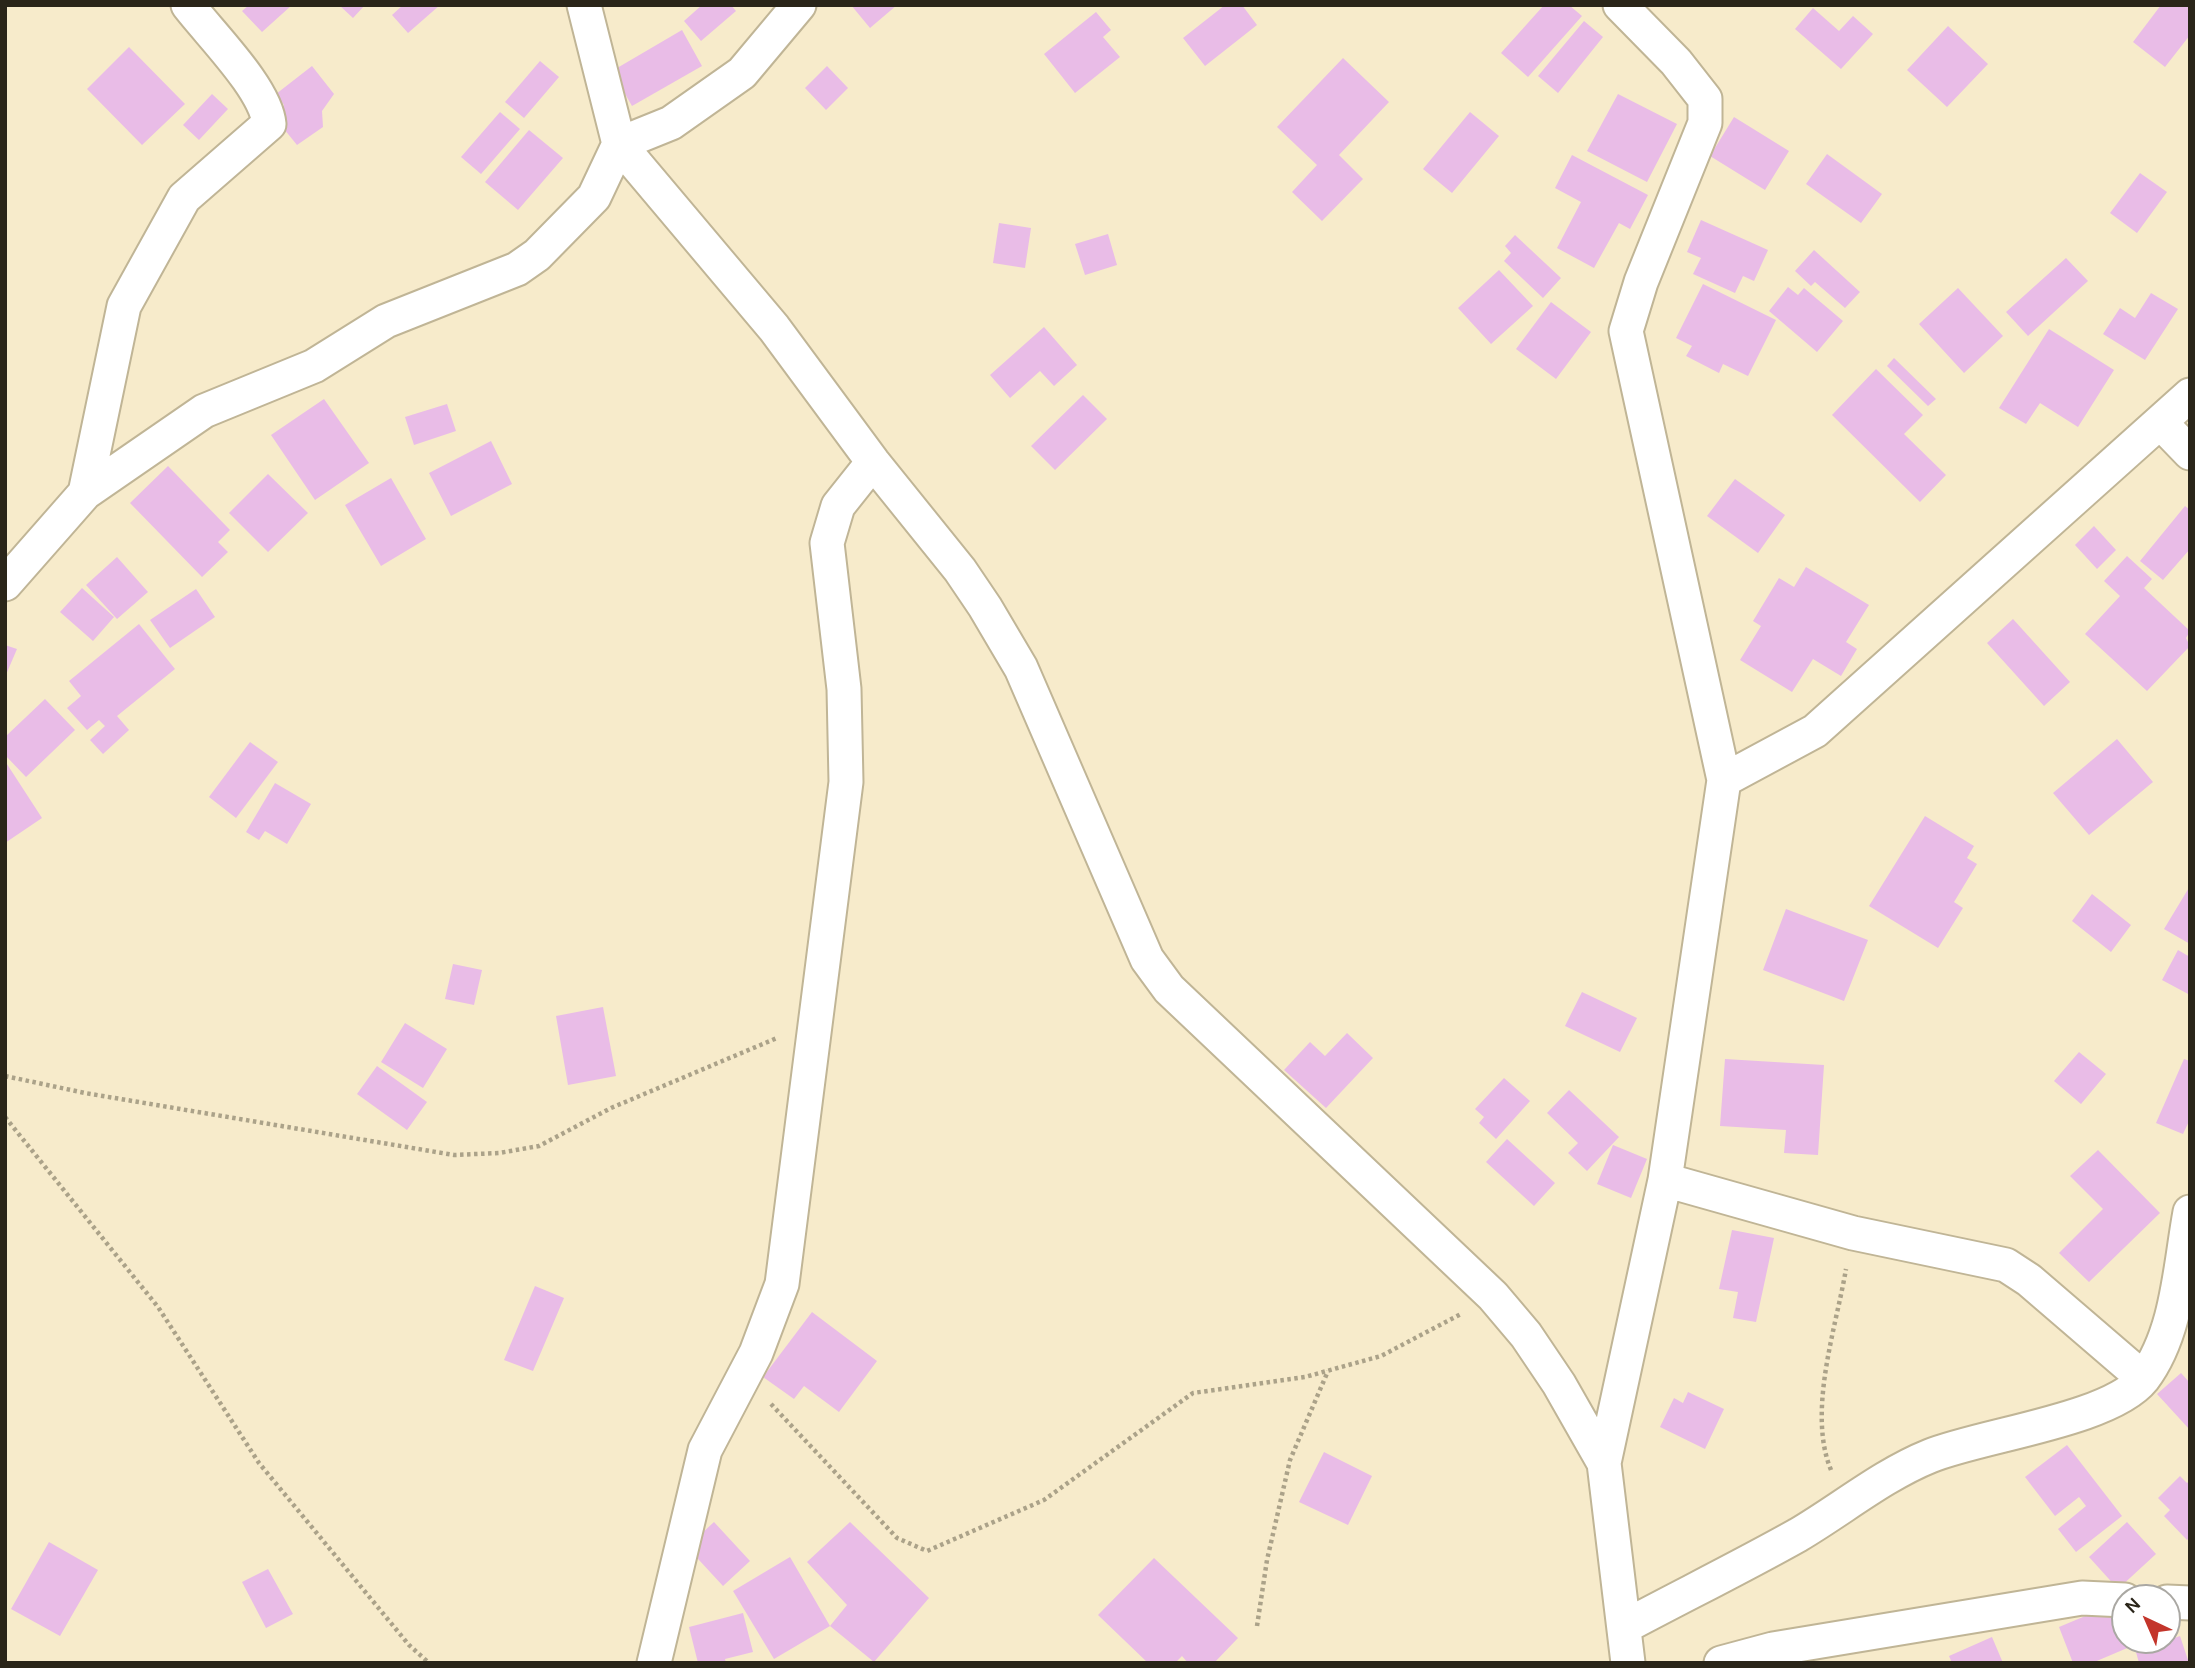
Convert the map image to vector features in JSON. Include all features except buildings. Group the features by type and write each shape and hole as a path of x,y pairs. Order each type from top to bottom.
{"street":[{"path":"85,493 124,306 184,198 269,124 268,109 256,89 188,5"},
{"path":"584,5 619,144 774,328 873,463 960,570 1021,668 1147,958 1169,989 1493,1296 1526,1335 1559,1384 1604,1463"},
{"path":"5,584 85,493 204,411 314,366 386,321 517,269 537,255 594,197 619,144 671,123 742,73 799,5"},
{"path":"1620,5 1676,62 1704,99 1705,123 1641,282 1626,331 1724,780 1665,1180 1604,1463 1628,1663"},
{"path":"1724,780 1815,731 2190,395"},
{"path":"2161,423 2190,453"},
{"path":"654,1663 705,1450 745,1374 782,1284 846,782 844,689 827,543 838,506 873,463"},
{"path":"1665,1180 1853,1233 2006,1265 2029,1280 2143,1378"},
{"path":"1624,1627 1796,1536 1846,1503 1929,1457 2087,1410 2129,1391 2143,1378 2165,1341 2190,1212"},
{"path":"1721,1663 1773,1649 2082,1598 2111,1599"}],"path":[{"path":"5,1076 85,1093 454,1155 499,1153 539,1146 611,1108 817,1021"},
{"path":"5,1117 158,1307 259,1463 409,1646 429,1663"},
{"path":"1846,1503 1829,1465 1822,1436 1821,1405 1853,1233"},
{"path":"745,1374 813,1452 897,1538 927,1551 1044,1500 1193,1393 1305,1377 1381,1356 1493,1296"},
{"path":"1257,1626 1267,1560 1290,1460 1328,1371"}]}
